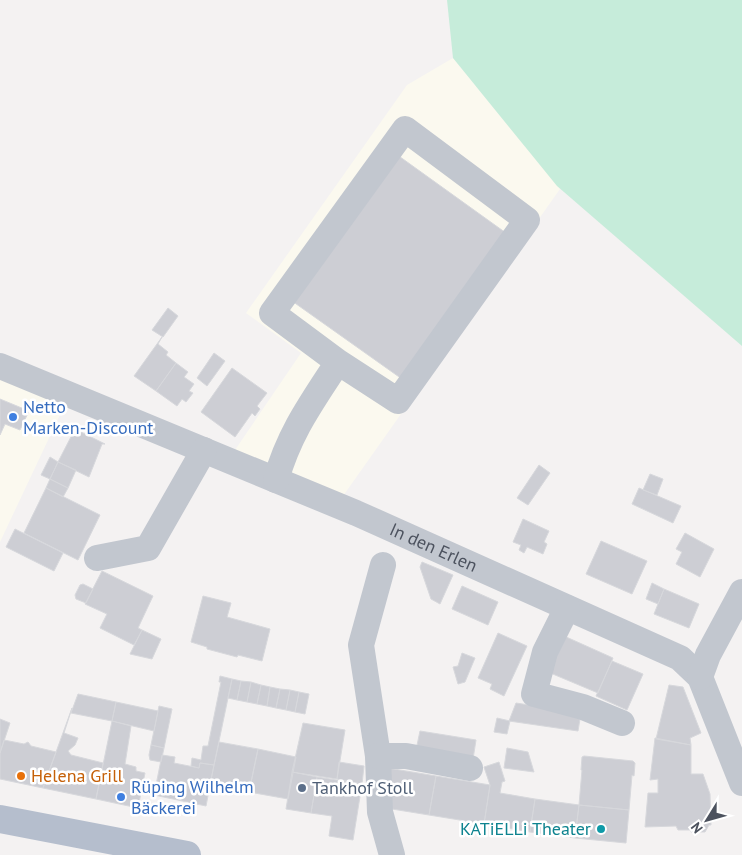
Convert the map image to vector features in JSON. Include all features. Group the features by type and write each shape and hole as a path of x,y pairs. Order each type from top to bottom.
{"main road":[{"path":"0,820 136,850 187,855"}],"street":[{"path":"405,129 526,220 398,400 338,362 272,313 405,129"},
{"path":"276,480 283,455 298,424 338,362"},
{"name":"In den Erlen","path":"0,366 356,513 680,658 700,676 742,783"},
{"path":"98,558 148,548 204,450"},
{"path":"383,565 361,645 378,756 380,812 392,855"},
{"path":"700,676 708,655 742,592"},
{"path":"567,608 546,652 534,694 583,708 622,723"},
{"path":"378,756 406,756 470,768"}],"shaded area":[{"path":"453,58 560,189 343,496 235,450 301,353 246,313 407,85"},
{"path":"0,377 66,402 0,542"}],"green space":[{"path":"447,0 742,0 742,346 557,186 453,58"}],"building":[{"path":"396,154 506,233 402,379 292,301"},
{"path":"168,308 178,316 163,337 152,330"},
{"path":"162,337 158,344 168,352 166,355 176,363 156,391 134,376"},
{"path":"214,353 225,361 207,386 197,378"},
{"path":"176,363 188,372 184,377 194,384 189,391 193,393 186,402 182,399 177,406 156,391"},
{"path":"232,368 267,393 257,406 260,409 255,416 252,413 235,437 201,412"},
{"name":"Netto Marken-Discount","path":"0,399 29,411 20,430 5,424 0,435"},
{"path":"75,429 105,444 102,444 89,477 58,462"},
{"path":"50,457 58,462 50,479 41,475"},
{"path":"58,462 76,470 68,488 50,479"},
{"path":"539,465 550,473 528,505 517,498"},
{"path":"650,474 663,479 657,495 643,490"},
{"path":"50,479 68,488 63,497 46,488"},
{"path":"46,488 100,515 78,560 24,533"},
{"path":"639,488 681,506 673,523 632,504"},
{"path":"523,519 549,531 544,542 547,544 543,554 527,547 524,553 519,550 521,545 513,542"},
{"path":"15,529 63,553 54,571 6,547"},
{"path":"685,533 714,549 700,577 676,564 682,552 676,549"},
{"path":"601,541 647,561 632,594 586,574"},
{"path":"422,562 453,575 440,604 431,599 420,567"},
{"path":"102,571 153,596 138,628 142,630 134,645 100,628 107,614 85,604"},
{"path":"652,583 664,589 658,604 646,599"},
{"path":"83,584 93,589 86,603 76,599 75,595 80,585"},
{"path":"462,586 498,602 488,625 452,609"},
{"path":"664,589 699,604 689,628 654,614"},
{"path":"203,596 231,603 227,617 270,629 262,661 207,649 207,647 191,642"},
{"path":"142,630 161,639 152,659 130,654"},
{"path":"498,633 527,646 504,696 490,689 492,684 478,678"},
{"path":"564,636 613,658 598,693 548,672"},
{"path":"462,653 475,658 465,682 458,684 453,667 458,666"},
{"path":"612,661 643,674 627,710 596,696"},
{"path":"220,676 232,679 214,765 200,763 199,768 191,766 192,758 201,760 203,746 208,746 221,682 219,682"},
{"path":"232,679 241,681 237,700 228,698"},
{"path":"241,681 251,682 247,702 237,700"},
{"path":"251,682 261,685 257,704 247,702"},
{"path":"261,685 270,687 267,706 257,704"},
{"path":"669,685 683,687 701,733 690,738 691,745 656,739"},
{"path":"270,687 280,689 276,708 267,706"},
{"path":"280,689 290,690 286,710 276,708"},
{"path":"290,690 299,692 295,712 286,710"},
{"path":"299,692 309,694 305,714 295,712"},
{"path":"78,694 116,702 112,721 71,713"},
{"path":"116,702 158,711 154,731 112,721"},
{"path":"516,703 581,713 578,731 509,721"},
{"path":"159,706 172,709 164,748 151,745"},
{"path":"72,708 64,733 78,738 75,745 68,751 71,755 103,763 96,799 43,788"},
{"path":"497,718 510,721 507,734 494,732"},
{"path":"0,719 10,723 0,753"},
{"path":"112,721 131,726 125,764 136,767 136,771 145,773 138,808 96,799"},
{"path":"303,723 345,730 337,779 292,772"},
{"path":"420,731 476,740 473,759 416,750"},
{"path":"655,738 691,745 691,774 703,774 710,794 711,825 709,825 705,832 678,830 676,826 645,827 648,793 658,793 658,779 650,780"},
{"path":"4,740 24,744 28,742 31,746 56,752 43,788 0,779 0,753"},
{"path":"219,742 258,749 249,792 210,784"},
{"path":"151,745 164,748 161,762 150,760"},
{"path":"507,748 528,752 534,772 504,768"},
{"path":"258,749 296,757 288,799 249,792"},
{"path":"162,755 175,757 174,763 199,768 200,763 214,765 206,806 154,795"},
{"path":"582,757 633,761 635,763 629,810 579,805"},
{"path":"339,762 364,766 362,784 337,779"},
{"path":"499,762 505,781 502,782 500,793 535,799 530,832 484,824 490,785 484,767"},
{"path":"388,768 436,776 429,815 392,809"},
{"name":"Tankhof Stoll","path":"292,772 317,777 311,813 286,809"},
{"path":"436,776 490,785 484,824 429,815"},
{"path":"317,777 362,784 353,840 329,836 332,816 311,813"},
{"path":"535,799 579,805 575,838 530,832"},
{"path":"579,805 629,810 626,843 575,838"}],"place":[{"name":"Netto Marken-Discount","path":"13,417"},
{"name":"Helena Grill","path":"21,776"},
{"name":"Tankhof Stoll","path":"302,788"},
{"name":"Rüping Wilhelm Bäckerei","path":"121,797"},
{"name":"KATiELLi Theater","path":"601,829"}]}
